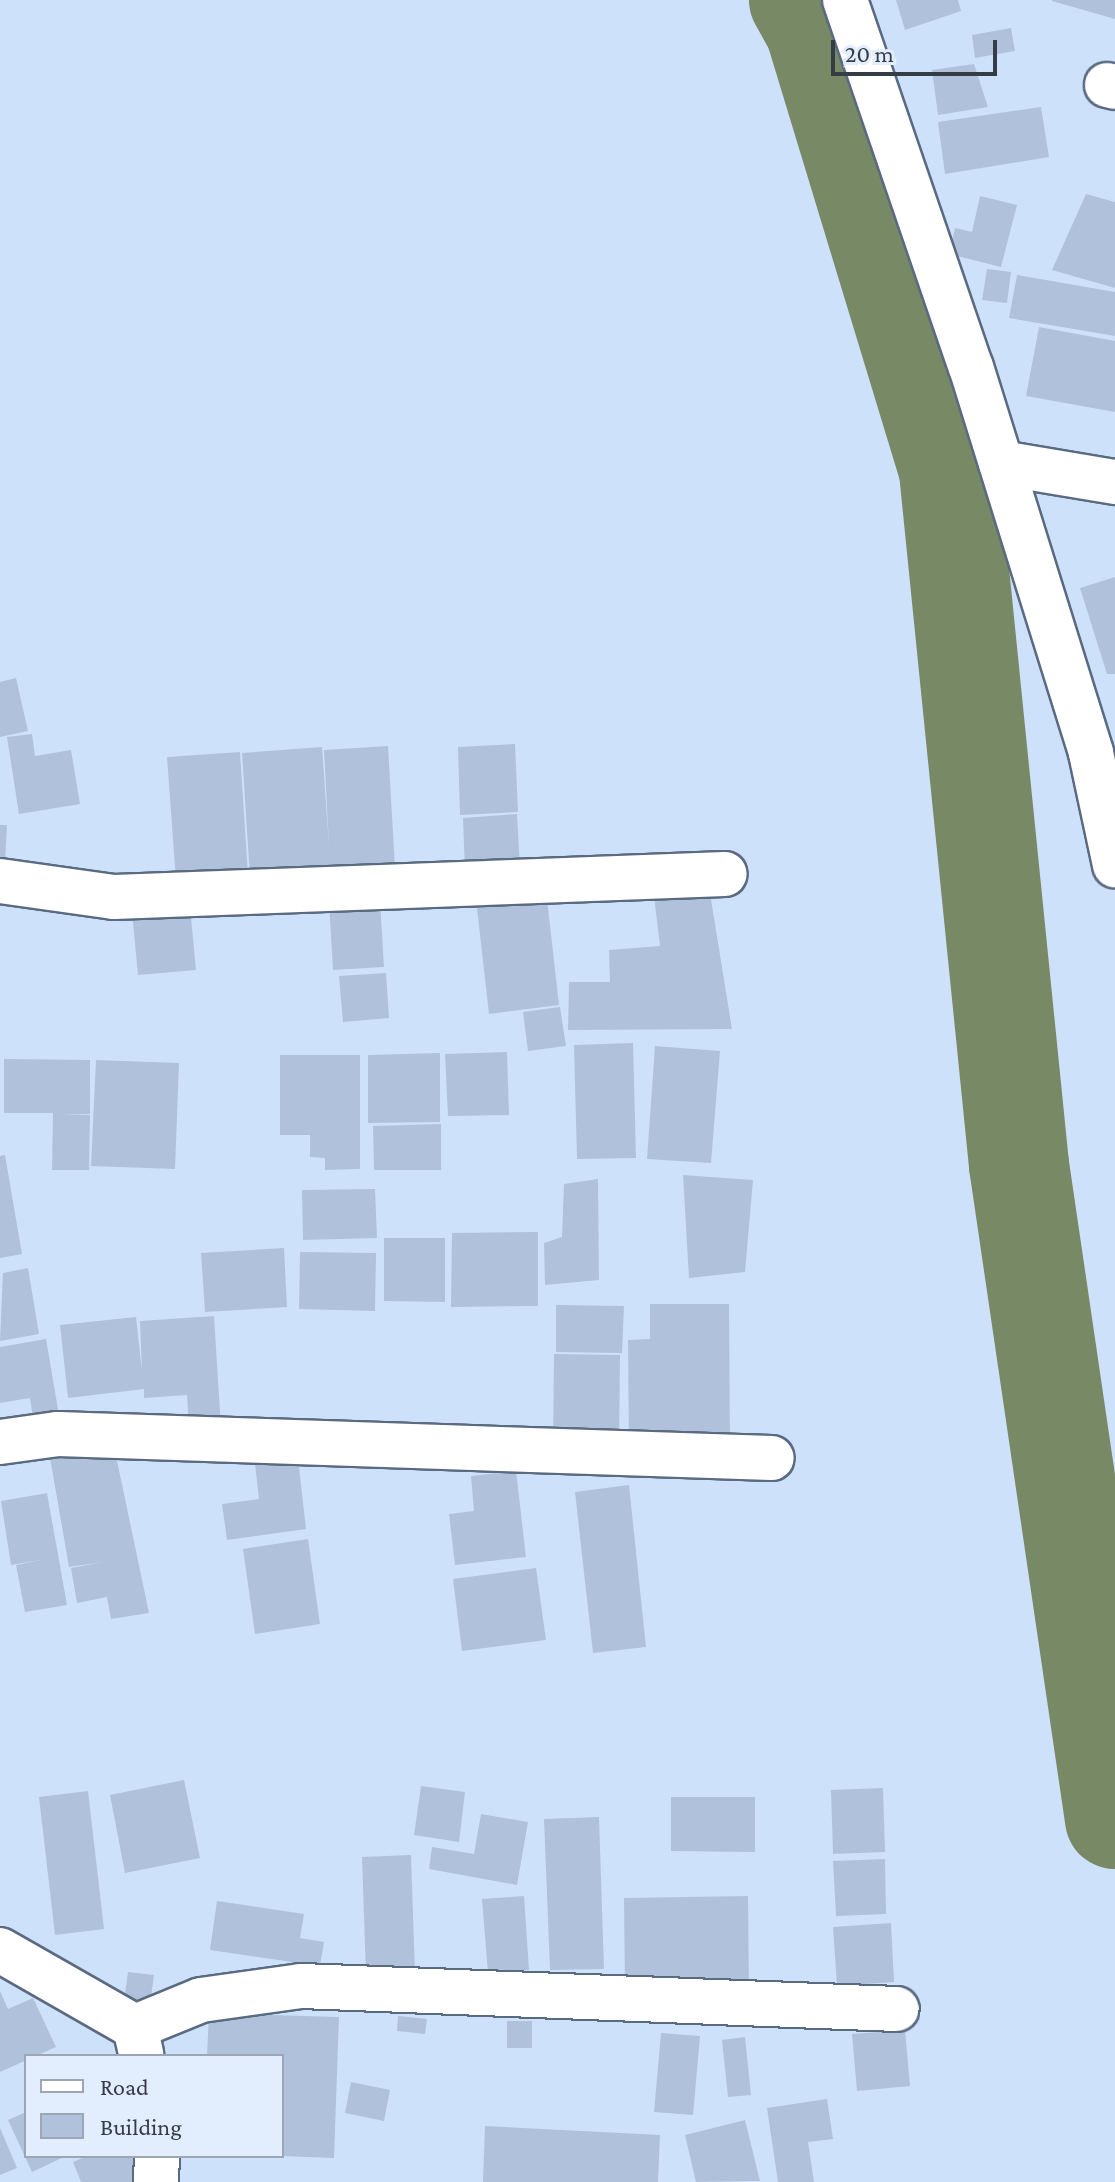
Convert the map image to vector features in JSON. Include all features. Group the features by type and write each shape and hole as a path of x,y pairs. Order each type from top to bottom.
{"street":[{"path":"845,0 1001,463 1091,753 1115,865"},
{"path":"1001,463 1115,482"},
{"path":"0,881 114,897 725,874"},
{"path":"0,1442 58,1434 772,1458"},
{"path":"0,1950 138,2042 201,2000 301,1986 897,2009"},
{"path":"156,2182 157,2158"}],"building":[{"path":"896,0 958,0 961,11 905,30"},
{"path":"1115,0 1115,19 1052,1"},
{"path":"1011,28 1015,51 975,58 972,35"},
{"path":"974,64 988,107 938,115 932,70"},
{"path":"1041,107 1049,157 945,174 938,122"},
{"path":"1086,194 1115,202 1115,288 1052,270"},
{"path":"980,196 1017,205 1001,267 949,254 955,228 972,232"},
{"path":"987,269 1011,272 1007,303 982,300"},
{"path":"1017,275 1115,292 1115,336 1009,318"},
{"path":"1039,327 1115,341 1115,412 1026,396"},
{"path":"1115,577 1115,674 1107,674 1080,588"},
{"path":"16,678 28,731 0,737 0,682"},
{"path":"32,734 35,756 71,750 80,804 19,814 7,737"},
{"path":"515,744 518,812 460,815 458,747"},
{"path":"388,746 395,868 250,877 242,753 322,747 329,846 324,750"},
{"path":"240,752 248,875 176,881 167,757"},
{"path":"517,814 520,869 465,872 463,818"},
{"path":"0,825 7,825 5,861 0,861"},
{"path":"709,887 732,1029 568,1030 569,982 610,982 609,950 660,946 654,896"},
{"path":"547,899 559,1005 489,1014 477,908"},
{"path":"380,901 384,967 333,970 329,903"},
{"path":"190,907 196,970 138,975 132,912"},
{"path":"386,973 389,1018 343,1022 339,976"},
{"path":"560,1007 566,1046 528,1051 523,1012"},
{"path":"633,1043 636,1158 577,1159 574,1045"},
{"path":"655,1046 720,1051 711,1163 647,1159"},
{"path":"507,1052 509,1115 448,1116 445,1054"},
{"path":"440,1053 440,1122 368,1123 368,1055"},
{"path":"280,1055 360,1055 360,1169 325,1170 325,1158 310,1157 310,1135 280,1135"},
{"path":"4,1059 90,1060 90,1114 62,1115 90,1115 89,1170 52,1170 53,1113 4,1113"},
{"path":"96,1060 179,1063 175,1169 91,1166"},
{"path":"441,1124 441,1170 374,1170 373,1126"},
{"path":"5,1155 22,1254 0,1258 0,1156"},
{"path":"683,1175 753,1180 745,1272 689,1278"},
{"path":"598,1179 599,1280 545,1285 544,1243 562,1237 564,1184"},
{"path":"375,1189 377,1238 303,1240 302,1190"},
{"path":"538,1232 538,1306 451,1307 452,1233"},
{"path":"384,1238 445,1238 445,1302 384,1301"},
{"path":"284,1248 287,1307 205,1312 201,1253"},
{"path":"300,1252 376,1253 375,1311 299,1309"},
{"path":"28,1268 39,1334 0,1341 3,1273"},
{"path":"650,1304 729,1304 730,1450 629,1451 628,1340 650,1339"},
{"path":"556,1305 624,1306 622,1353 556,1352"},
{"path":"214,1316 221,1428 189,1430 187,1395 144,1398 144,1389 68,1398 60,1325 136,1317 142,1371 140,1321"},
{"path":"46,1339 60,1421 34,1425 30,1398 0,1403 0,1347"},
{"path":"554,1354 620,1355 619,1445 553,1445"},
{"path":"48,1446 115,1451 149,1613 111,1619 107,1597 77,1603 71,1568 103,1562 69,1567"},
{"path":"298,1458 306,1529 227,1540 222,1504 259,1499 255,1464"},
{"path":"516,1471 526,1557 455,1565 449,1514 474,1511 471,1476"},
{"path":"629,1485 646,1647 593,1653 575,1492"},
{"path":"47,1493 67,1605 25,1612 16,1565 46,1559 11,1565 1,1501"},
{"path":"308,1539 320,1624 255,1634 243,1549"},
{"path":"536,1568 546,1640 462,1651 453,1579"},
{"path":"184,1780 200,1858 125,1873 110,1795"},
{"path":"421,1786 465,1792 459,1842 414,1835"},
{"path":"883,1788 885,1852 833,1854 831,1790"},
{"path":"88,1791 104,1929 55,1935 39,1797"},
{"path":"671,1797 755,1797 755,1852 671,1851"},
{"path":"481,1814 528,1822 517,1885 429,1869 432,1847 474,1854"},
{"path":"599,1817 604,1969 550,1970 544,1819"},
{"path":"411,1855 415,1974 366,1976 362,1857"},
{"path":"885,1859 886,1914 836,1916 833,1861"},
{"path":"524,1896 529,1970 488,1973 482,1899"},
{"path":"748,1896 749,1993 625,1994 624,1898"},
{"path":"217,1901 304,1914 300,1938 324,1942 320,1966 210,1950"},
{"path":"891,1923 894,1982 837,1986 833,1927"},
{"path":"128,1972 154,1975 144,2048 118,2045"},
{"path":"0,1991 8,2009 33,1998 56,2047 40,2054 24,2054 24,2061 0,2072"},
{"path":"209,2013 339,2017 334,2158 284,2156 284,2054 207,2054"},
{"path":"398,2016 427,2019 425,2034 397,2031"},
{"path":"507,2021 532,2021 532,2048 507,2048"},
{"path":"905,2030 910,2086 857,2091 852,2034"},
{"path":"661,2033 700,2036 693,2115 654,2112"},
{"path":"745,2037 751,2095 728,2097 722,2040"},
{"path":"351,2082 390,2090 384,2121 345,2113"},
{"path":"827,2099 833,2139 808,2142 814,2182 778,2182 767,2108"},
{"path":"24,2113 24,2155 8,2120"},
{"path":"745,2120 760,2181 696,2182 685,2135"},
{"path":"485,2126 660,2135 658,2182 483,2182"},
{"path":"0,2128 17,2168 0,2175"},
{"path":"26,2158 62,2158 32,2172"},
{"path":"82,2158 139,2158 139,2182 81,2182 73,2162"}],"waterway":[{"path":"799,0 815,29 949,471 1019,1165 1115,1819"}]}
